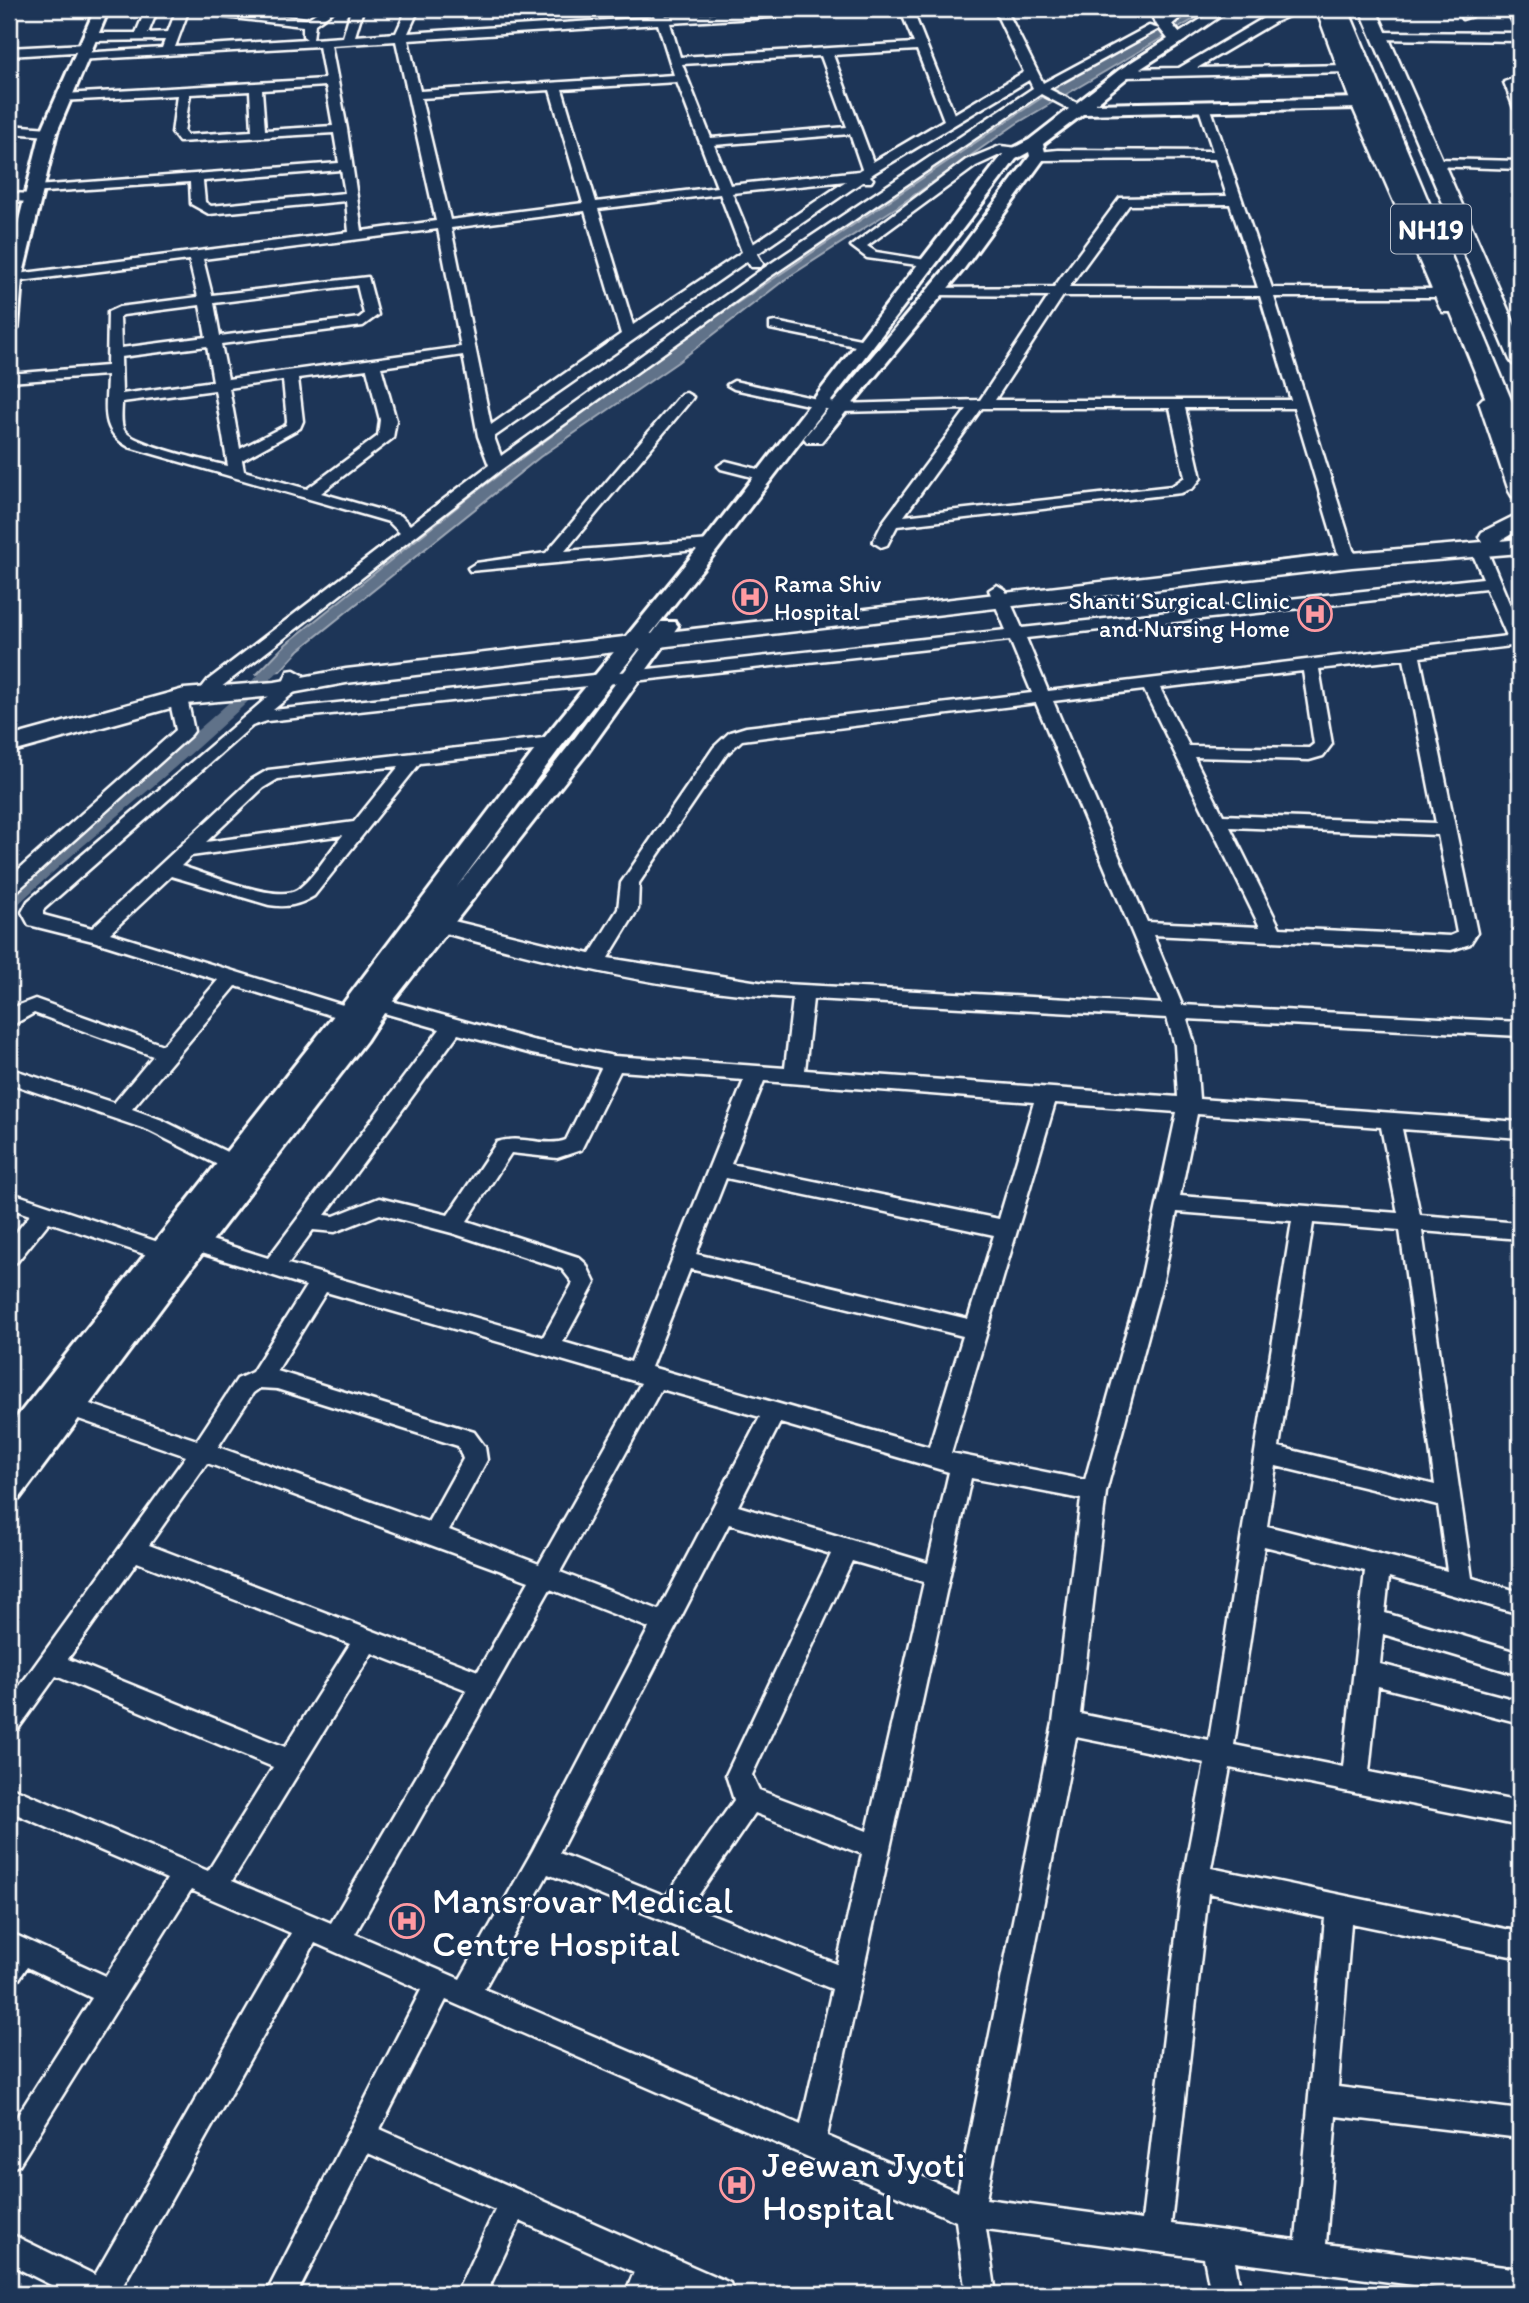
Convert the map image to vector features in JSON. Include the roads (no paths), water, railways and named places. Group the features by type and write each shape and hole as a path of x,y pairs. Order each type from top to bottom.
{"highway":[{"name":"NH19","path":"1338,9 1520,450"},
{"name":"NH19","path":"1353,9 1520,409"}],"main road":[{"path":"1324,9 1360,103 1487,395 1520,491"},
{"path":"1368,9 1515,336 1520,360"},
{"path":"1484,545 1520,520"},
{"path":"1484,545 1520,534"},
{"path":"1484,545 1520,562"},
{"path":"9,745 223,688 346,676 649,635 1349,555 1484,545 1520,546"},
{"path":"9,732 178,685 223,688"}],"street":[{"path":"9,328 11,278 49,132 102,9"},
{"path":"141,36 152,9"},
{"path":"167,51 183,9"},
{"path":"228,14 309,23 330,9"},
{"path":"413,9 401,36 444,225 486,436 497,466"},
{"path":"655,9 663,21 723,190 749,253 763,275"},
{"path":"9,52 85,48 167,51 401,36 546,23 663,21 838,9"},
{"path":"906,9 950,119"},
{"path":"1000,9 1041,89 1073,106 1360,103"},
{"path":"1141,9 1167,31"},
{"path":"1156,9 1167,31"},
{"path":"9,1490 72,1407 232,1164 441,925 633,677 649,635 711,545 764,475 887,348 936,291 1030,150 1073,106 1124,73 1167,31 1184,9"},
{"path":"223,688 409,534 497,466 763,275 1041,89 1167,31 1226,9"},
{"path":"1124,73 1181,72 1251,53 1271,19 1298,9"},
{"path":"1512,9 1520,24"},
{"path":"348,39 356,13"},
{"path":"309,23 332,82 352,196 356,237"},
{"path":"85,48 141,36 172,36"},
{"path":"1379,36 1520,37"},
{"path":"675,61 921,46"},
{"path":"826,52 855,130 866,173 879,197"},
{"path":"1181,72 1251,53 1348,69"},
{"path":"486,436 866,173 950,119 1031,73"},
{"path":"416,95 683,78"},
{"path":"1520,80 1510,82 1520,108"},
{"path":"64,97 332,82"},
{"path":"555,86 629,335"},
{"path":"257,87 259,135"},
{"path":"184,90 178,133 184,139 341,129"},
{"path":"1204,106 1349,555"},
{"path":"9,129 49,132"},
{"path":"706,142 855,130"},
{"path":"927,264 872,255 858,246 971,163 1000,150 1222,155"},
{"path":"9,1448 364,1013 552,743 605,679 649,635 781,477 829,406 865,344 1010,156 1030,150"},
{"path":"1436,163 1520,165"},
{"path":"196,179 198,204 209,210 252,190 346,166"},
{"path":"11,278 866,173"},
{"path":"9,197 196,179 252,190 352,196"},
{"path":"881,542 891,522 981,404 1125,201 1236,200"},
{"path":"195,256 206,299 236,466"},
{"path":"116,353 363,322 371,315 363,280 119,311 113,315 116,353 115,427 121,436 134,444 236,466 310,494 395,519 409,534"},
{"path":"936,291 1443,293"},
{"path":"775,326 865,344"},
{"path":"115,399 221,382 469,350"},
{"path":"310,494 385,438 388,432 388,420 373,364"},
{"path":"9,378 115,370"},
{"path":"236,466 292,428 295,421 290,374"},
{"path":"734,385 829,406 1300,404"},
{"path":"551,557 686,397"},
{"path":"891,522 1175,490 1188,485 1194,478 1177,404"},
{"path":"726,466 764,475"},
{"path":"476,568 551,557 711,545"},
{"path":"594,964 628,909 630,883 720,751 736,736 746,732 1041,695 1411,653 1519,644 1492,582 1484,545"},
{"path":"252,719 1492,582"},
{"path":"981,2294 969,2212 1066,1723 1094,1492 1152,1280 1189,1104 1185,1045 1175,1011 999,595"},
{"path":"1140,928 1451,943 1463,939 1467,933 1411,653"},
{"path":"1182,751 1317,752 1323,744 1310,664"},
{"path":"284,682 252,719 65,880 32,912 36,920 96,935 231,978 364,1013 454,1025 532,1048 614,1063 1520,1130"},
{"path":"1149,683 1273,934"},
{"path":"9,888 185,731 178,698"},
{"path":"96,935 257,785 274,774 552,743"},
{"path":"167,868 270,899 296,899 307,892 415,758"},
{"path":"1217,821 1448,829"},
{"path":"186,851 358,827"},
{"path":"441,925 594,964 691,982 804,992 1520,1029"},
{"path":"118,1112 231,978"},
{"path":"794,1077 804,992"},
{"path":"9,1020 20,1010 35,1006 168,1054"},
{"path":"273,1268 454,1025"},
{"path":"453,1225 504,1147 513,1143 556,1152 574,1145 614,1063"},
{"path":"9,1075 155,1125 232,1164"},
{"path":"337,1939 545,1576 647,1374 682,1259 756,1075"},
{"path":"810,2144 938,1576 950,1462 976,1330 1047,1094"},
{"path":"1390,1120 1410,1222 1461,1585"},
{"path":"719,1169 1007,1229"},
{"path":"9,1200 43,1213 321,1281 950,1462 1094,1492"},
{"path":"1168,1203 1520,1231"},
{"path":"306,1221 335,1224 379,1206 453,1225 570,1263 579,1270 584,1283 549,1346"},
{"path":"9,1256 43,1213"},
{"path":"1155,2236 1196,1878 1220,1752 1304,1214"},
{"path":"682,1259 976,1330"},
{"path":"9,1721 203,1451 245,1386 260,1378 321,1281"},
{"path":"260,1378 277,1380 466,1439 473,1447 475,1460 434,1535"},
{"path":"72,1407 203,1451 434,1535 665,1623"},
{"path":"466,1995 542,1859 775,1411"},
{"path":"1266,1454 1449,1498"},
{"path":"723,1512 938,1576"},
{"path":"1253,1533 1461,1585 1520,1603"},
{"path":"846,1548 739,1775 743,1791 750,1799 878,1848"},
{"path":"133,1550 484,1685"},
{"path":"1355,1780 1378,1564"},
{"path":"1372,1620 1520,1664"},
{"path":"214,1886 366,1640"},
{"path":"51,1663 290,1762"},
{"path":"1367,1672 1520,1712"},
{"path":"1066,1723 1520,1814"},
{"path":"9,1798 969,2212 1520,2284"},
{"path":"672,1911 750,1799"},
{"path":"542,1859 848,1982"},
{"path":"9,2155 186,1874"},
{"path":"1196,1878 1520,1945"},
{"path":"1310,2256 1339,1907"},
{"path":"9,2248 100,2294 309,1928"},
{"path":"13,1955 111,1993"},
{"path":"281,2294 439,1984"},
{"path":"1324,2100 1520,2124"},
{"path":"362,2136 719,2294"},
{"path":"471,2294 513,2203"},
{"path":"1217,2245 1226,2294"},
{"path":"640,2294 653,2265"}],"water":[{"path":"1192,9 1211,9 1016,124 897,207 787,278 678,362 540,457 299,650 280,671 257,674 286,644 477,491 675,345 1059,86"}],"waterway":[{"path":"9,903 67,848 246,697 288,653"}],"place":[{"name":"Rama Shiv Hospital","path":"750,597"},
{"name":"Shanti Surgical Clinic and Nursing Home","path":"1315,614"},
{"name":"Mansrovar Medical Centre Hospital","path":"407,1921"},
{"name":"Jeewan Jyoti Hospital","path":"737,2185"}]}
